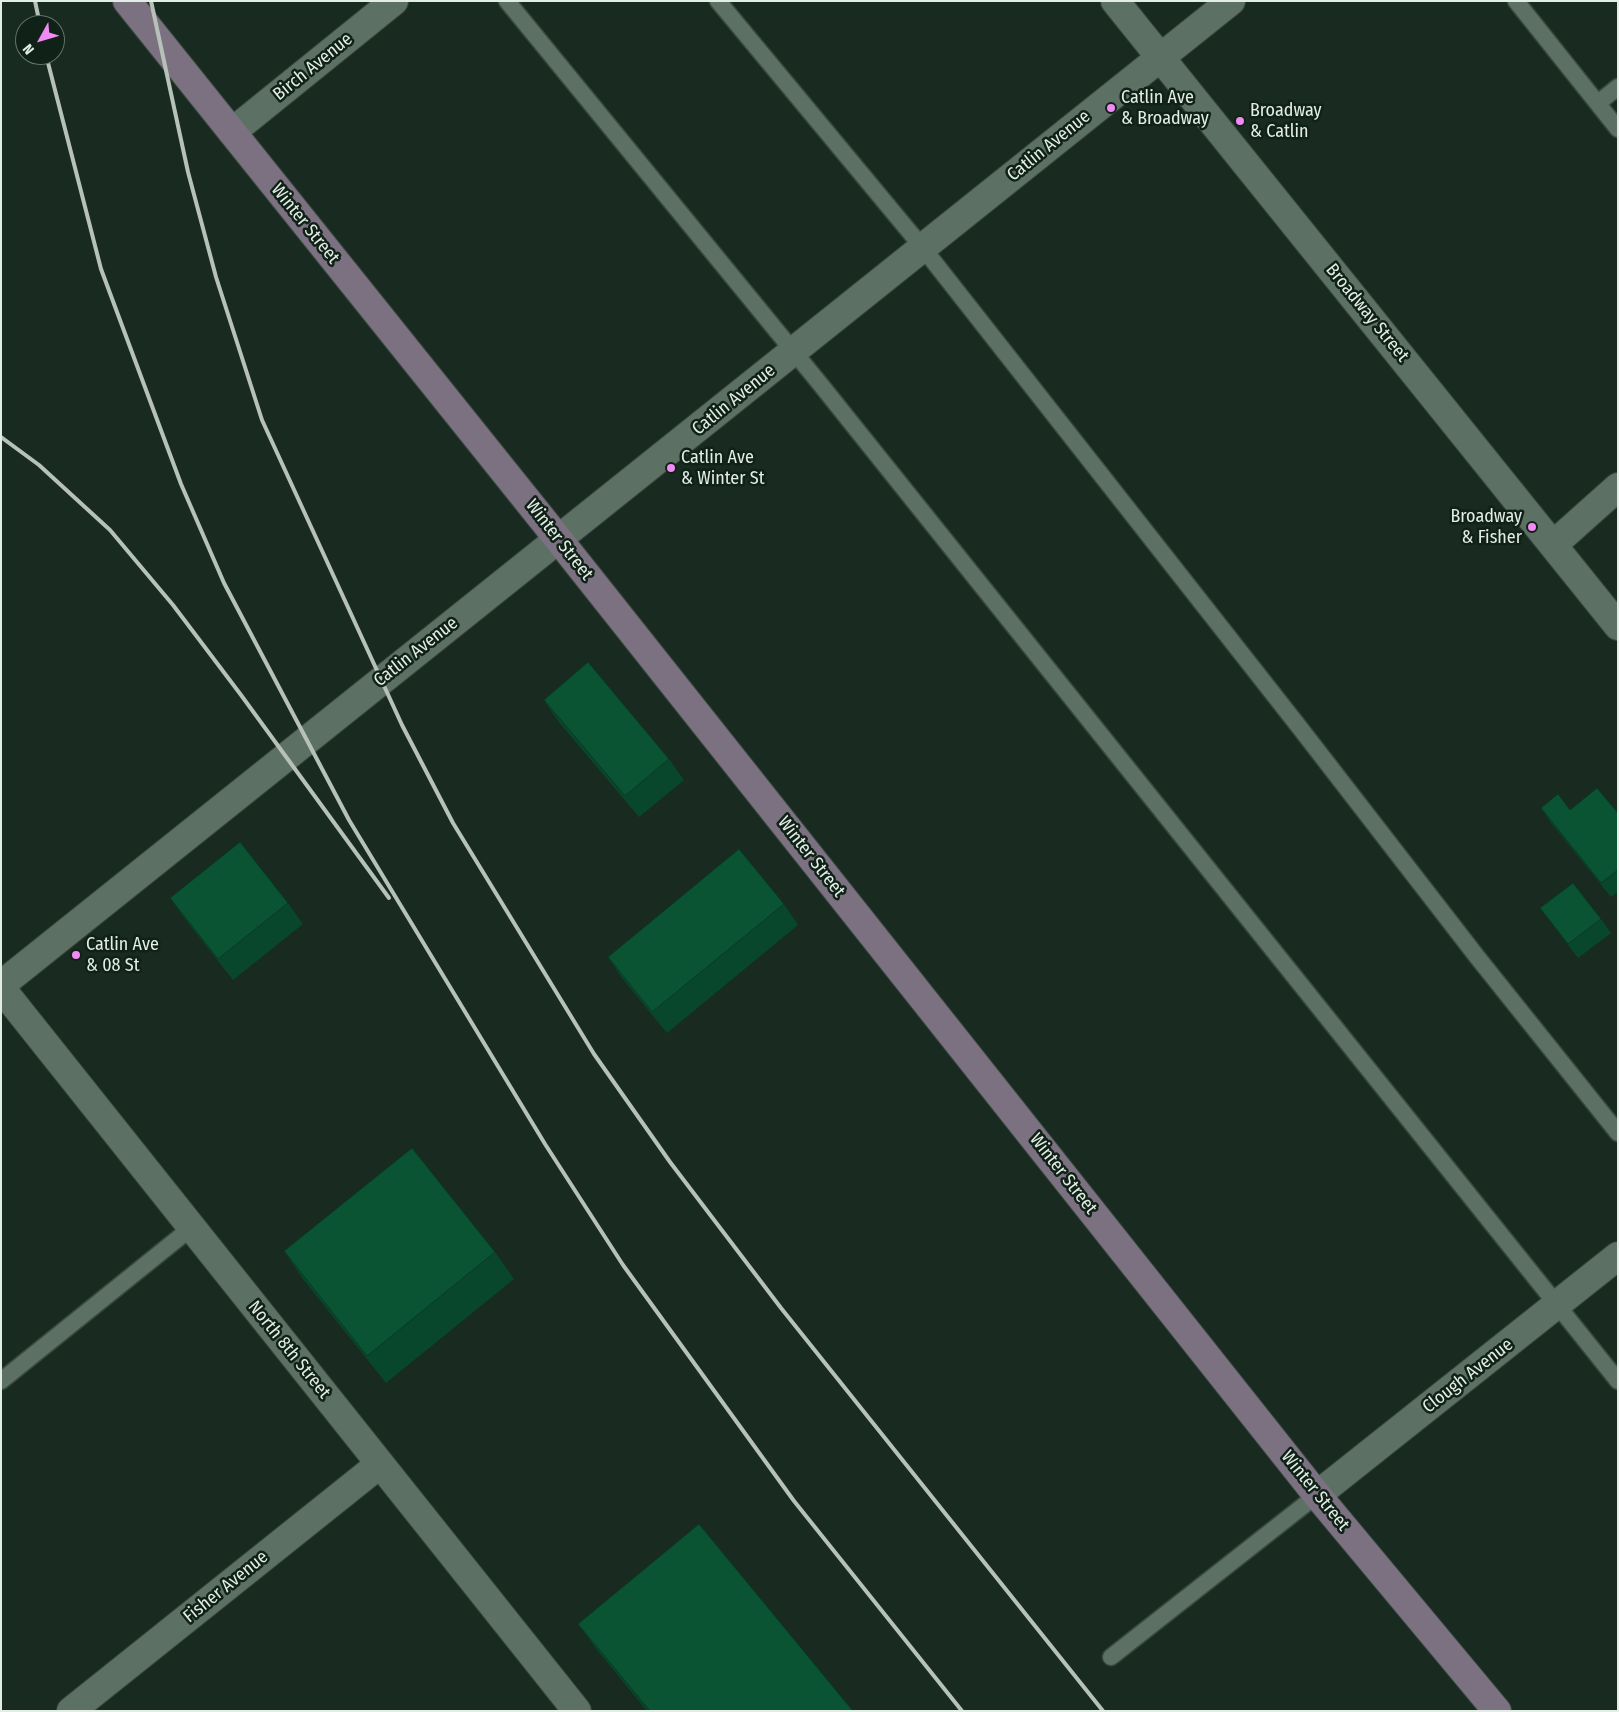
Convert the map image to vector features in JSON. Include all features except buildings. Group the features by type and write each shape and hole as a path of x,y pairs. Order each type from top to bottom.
{"street":[{"name":"Winter Street","path":"127,1 559,540 1317,1495 1497,1711"},
{"name":"Birch Avenue","path":"232,132 394,1"},
{"name":"Broadway Street","path":"1115,1 1618,626"},
{"name":"Catlin Avenue","path":"1,987 380,680 559,540 924,248 1160,56 1231,1"},
{"path":"1553,545 1618,487"},
{"name":"North 8th Street","path":"1,987 380,1464 569,1708"},
{"name":"Clough Avenue","path":"1317,1495 1618,1256"},
{"name":"Fisher Avenue","path":"72,1711 380,1464"}],"lane":[{"path":"507,1 794,352 1556,1306 1618,1381"},
{"path":"718,1 924,248 1478,958 1618,1133"},
{"path":"1516,1 1618,129"},
{"path":"1598,103 1618,87"},
{"path":"1,1381 191,1228"},
{"path":"1111,1657 1317,1495"}],"railway":[{"path":"35,1 38,15"},
{"path":"151,1 188,172 216,277 262,420 402,725 453,823 594,1054 670,1162 781,1308 1103,1711"},
{"path":"49,65 101,269 181,484 224,583 349,820 545,1144 623,1265 794,1501 962,1711"},
{"path":"1,437 39,465 110,530 173,605 389,898"}],"place":[{"name":"Catlin Ave & Broadway","path":"1111,108"},
{"name":"Broadway & Catlin","path":"1240,121"},
{"name":"Catlin Ave & Winter St","path":"671,468"},
{"name":"Broadway & Fisher","path":"1532,527"},
{"name":"Catlin Ave & 08 St","path":"76,955"}]}
